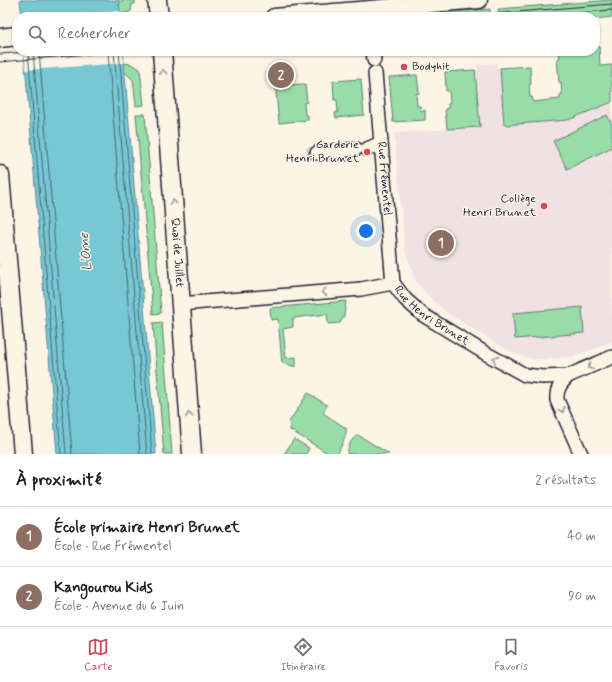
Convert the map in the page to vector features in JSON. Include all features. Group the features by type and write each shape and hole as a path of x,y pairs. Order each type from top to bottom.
{"main road":[{"path":"157,0 158,12"},
{"path":"0,38 12,37"},
{"name":"Quai de Juillet","path":"162,56 192,454"},
{"path":"0,175 23,454"}],"street":[{"path":"333,12 479,0"},
{"name":"Rue Frémentel","path":"375,73 393,283"},
{"path":"317,153 362,149 381,143"},
{"name":"Rue Henri Brunet","path":"180,304 363,289 393,283 405,299 424,315 513,369 530,376 550,378 568,376"},
{"path":"581,454 557,400 558,388 568,376 612,357"}],"shaded area":[{"path":"497,63 497,68 500,68 504,125 568,120 612,102 612,342 572,357 534,359 518,355 450,315 434,302 416,282 405,250 394,133 480,127 475,70 478,70 477,65"}],"green space":[{"path":"122,0 135,0 135,4 132,4 131,11 129,12 120,12 119,4"},
{"path":"612,0 612,17 600,18 600,12 498,12 498,9"},
{"path":"490,9 490,12 455,12"},
{"path":"560,56 600,56 600,66 612,65 612,102 568,120 504,125 500,68 530,66 530,97 532,97 533,102 560,99 560,95 562,94 561,82 559,82 557,59 560,58"},
{"path":"124,63 131,64 140,69 144,105 136,106 133,80 124,71"},
{"path":"475,70 480,127 447,129 445,109 448,108 448,104 450,103 449,91 446,91 445,72"},
{"path":"417,75 419,93 416,94 417,106 420,106 421,111 425,110 425,120 393,122 389,77"},
{"path":"361,79 364,115 336,118 335,113 338,112 337,100 334,100 333,81"},
{"path":"282,81 283,85 305,84 307,102 304,103 305,115 308,115 308,120 279,123 275,82"},
{"path":"136,114 145,114 161,313 153,314"},
{"path":"607,115 612,125 612,147 567,169 553,141"},
{"path":"346,301 344,316 340,323 328,324 327,314 293,318 293,327 283,329 286,358 296,357 296,367 282,363 278,319 271,320 270,308"},
{"path":"582,307 584,333 515,339 513,313"},
{"path":"162,322 172,454 164,454 153,323"},
{"path":"308,393 327,405 323,413 346,428 345,438 338,454 326,454 326,452 290,430 289,422"},
{"path":"358,435 389,454 347,454 350,443 353,438"},
{"path":"294,439 309,448 306,454 284,454"}],"water":[{"path":"20,0 119,0 120,12 21,12"},
{"name":"L'Orne","path":"24,56 123,56 156,454 57,454"}],"pier":[{"path":"25,56 123,56 124,63 26,70"}],"tunnel":[{"path":"307,154 317,153"}],"tram line":[{"path":"517,12 612,4"},
{"path":"589,12 612,10"},
{"path":"0,54 12,53"},
{"path":"0,62 66,56"}],"place":[{"name":"Bodyhit","path":"404,67"},
{"name":"Kangourou Kids","path":"281,75"},
{"name":"Garderie Henri Brunet","path":"367,152"},
{"name":"Collège Henri Brunet","path":"544,206"},
{"name":"École primaire Henri Brunet","path":"441,243"}]}
